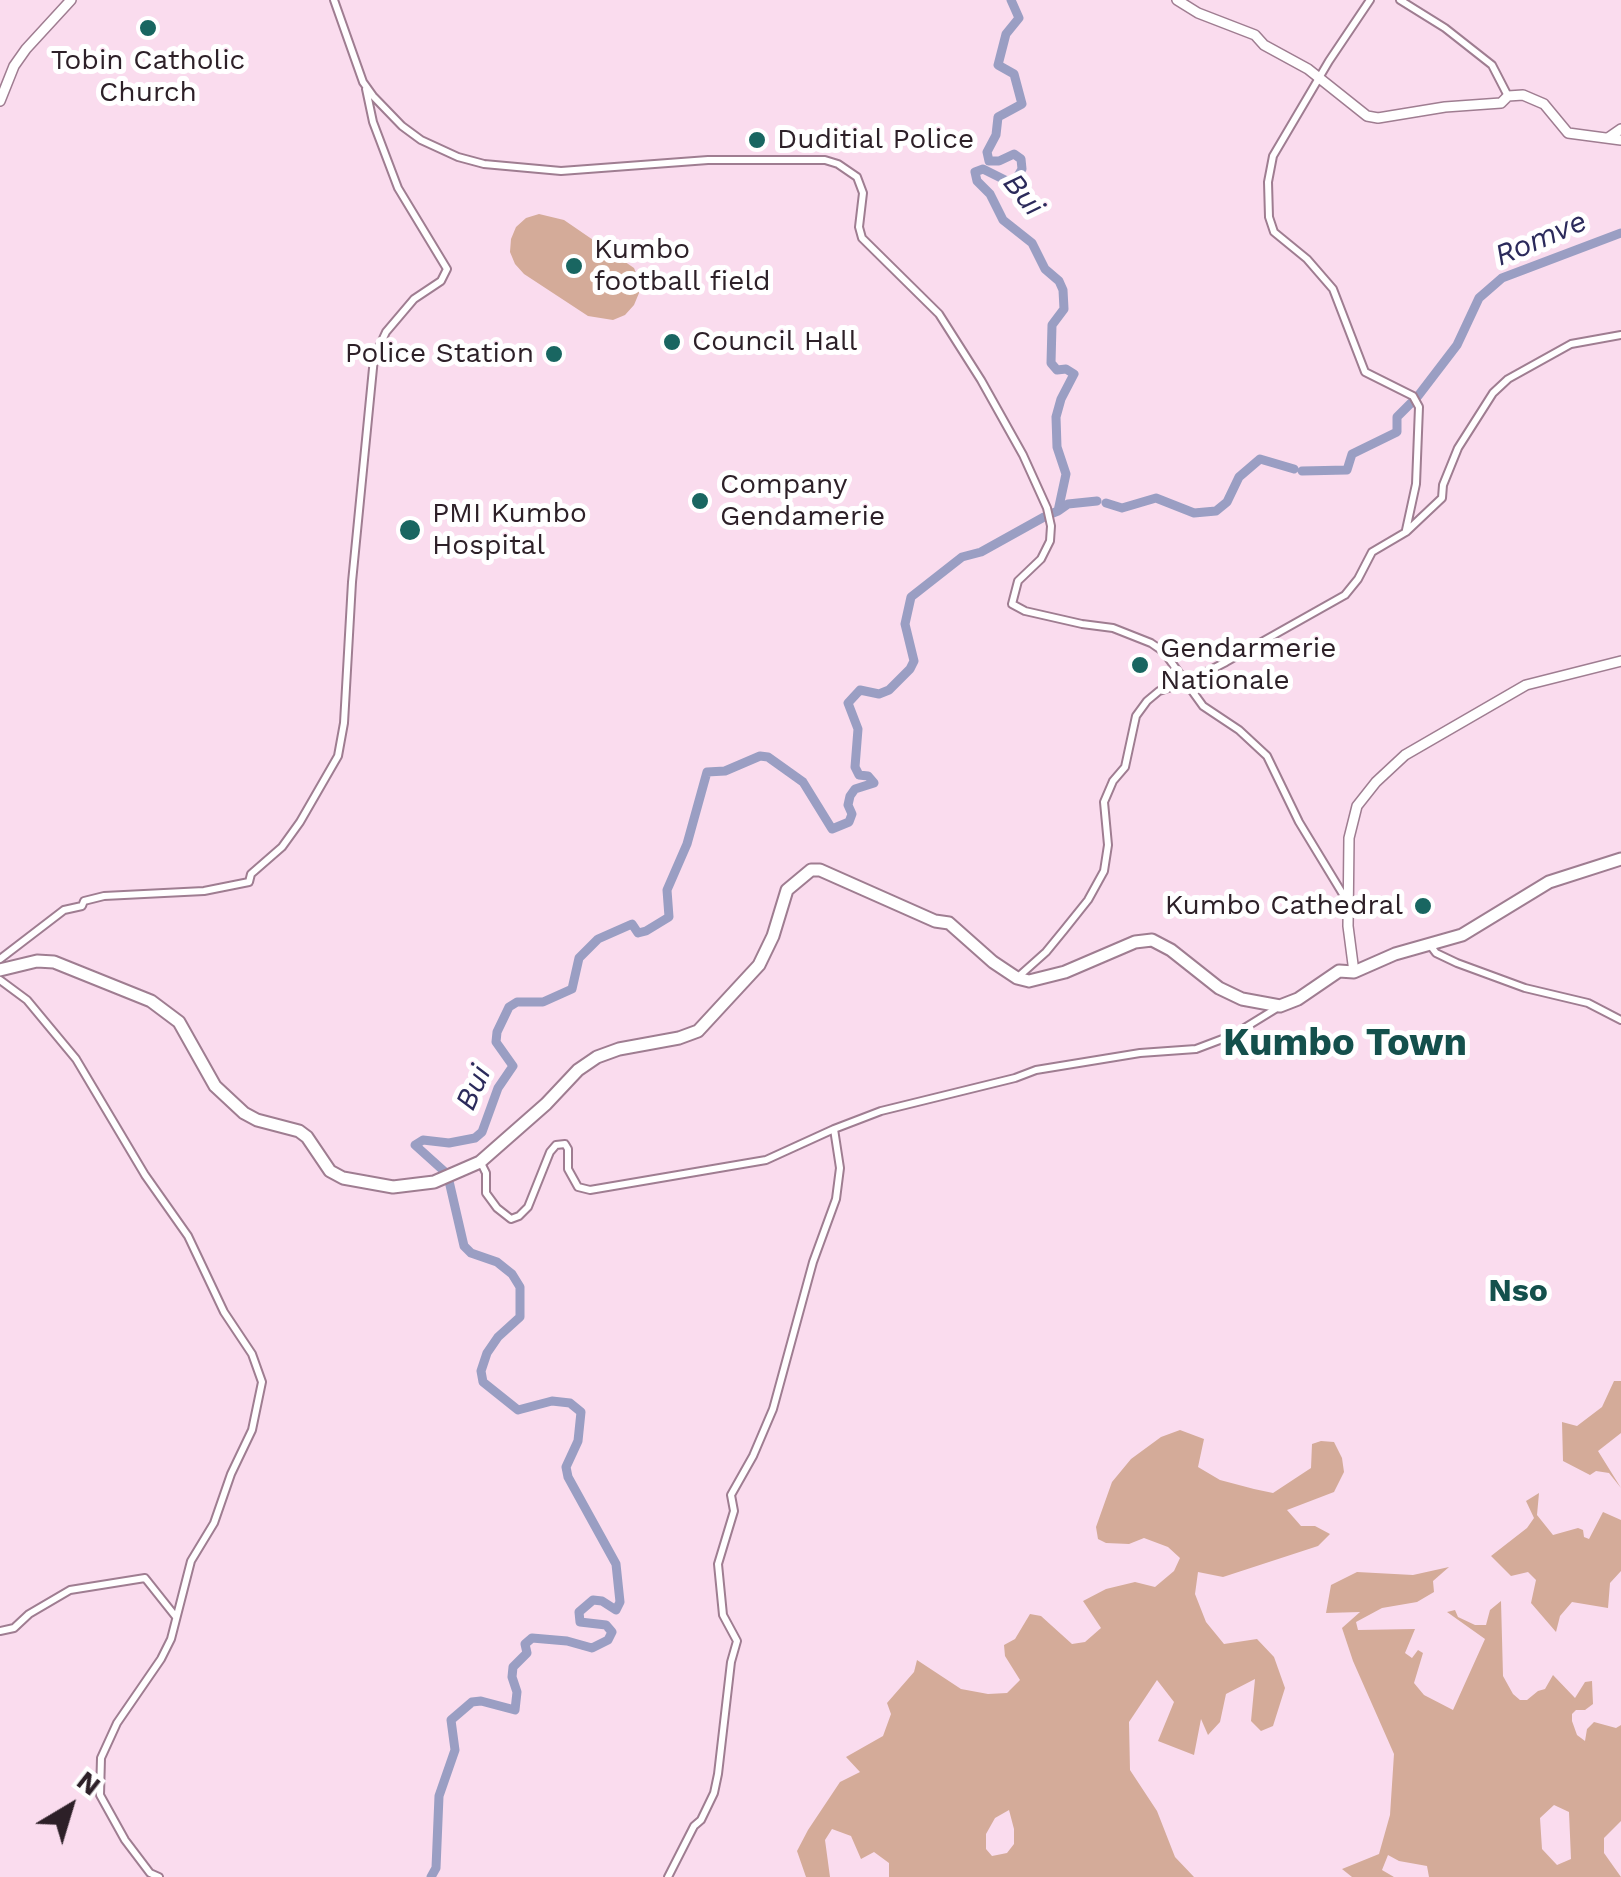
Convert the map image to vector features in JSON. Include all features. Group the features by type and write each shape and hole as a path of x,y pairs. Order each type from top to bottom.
{"highway":[{"path":"0,970 37,961 54,962 152,1001 179,1022 221,1093 257,1120 298,1131 330,1171 357,1183 393,1188 434,1182 480,1162 578,1070 597,1058 619,1049 698,1031 760,965 786,890 811,870 820,870 935,921 949,923 992,962 1017,978 1028,981 1065,972 1135,942 1152,940 1242,1000 1280,1006 1298,1000 1339,970 1354,972 1395,954 1476,930 1549,882 1621,859"}],"main road":[{"path":"0,102 14,66 26,48 71,0"},
{"path":"1177,0 1198,13 1255,34 1264,45 1308,69 1367,116 1500,104 1508,96 1523,95 1544,104 1571,134 1621,140"},
{"path":"1608,138 1621,129"},
{"path":"1354,972 1348,902 1351,823 1365,795 1405,755 1526,685 1621,661"}],"street":[{"path":"0,959 64,910 82,906 84,901 249,882 251,874 282,847 300,822 338,756 344,723 374,358 383,336 408,306 442,281 446,273 436,248 398,188 384,154 372,122 366,86 334,0"},
{"path":"1370,0 1328,61 1273,156 1268,182 1270,222 1274,232 1307,259 1334,290 1365,372 1413,396 1419,407 1416,484 1406,532"},
{"path":"1400,0 1492,65 1508,96"},
{"path":"1308,69 1328,61"},
{"path":"366,86 383,108 421,140 484,164 561,171 676,162 810,160 847,168 860,180 862,238 938,314 981,380 1047,508 1050,541 1041,559 1018,581 1012,604 1025,611 1136,636 1164,652 1202,706 1239,730 1266,756 1299,822 1348,902"},
{"path":"1017,978 1055,941 1088,900 1104,872 1108,845 1104,802 1124,767 1136,716 1159,691 1187,682 1345,595 1372,552 1406,532 1442,498 1443,485 1458,448 1492,393 1508,379 1572,344 1621,335"},
{"path":"1430,945 1436,953 1457,963 1525,988 1588,1003 1621,1020"},
{"path":"0,980 27,1000 76,1059 144,1175 188,1236 224,1312 252,1354 262,1382 252,1430 230,1474 214,1522 191,1561 161,1660 117,1723 101,1758 100,1795 126,1840 150,1873 159,1877"},
{"path":"480,1162 486,1173 486,1193 511,1219 528,1206 556,1145 564,1144 568,1150 568,1169 578,1186 590,1190 766,1160 881,1111 1036,1070 1196,1049 1232,1035 1280,1006"},
{"path":"668,1877 714,1792 737,1642 722,1615 718,1564 734,1511 731,1495 754,1456 773,1409 813,1262 836,1199 840,1168 834,1129"},
{"path":"0,1631 14,1628 29,1614 70,1590 145,1578 176,1618"}],"shaded area":[{"name":"Kumbo football field","path":"539,214 564,220 634,268 639,293 625,315 613,320 588,316 515,264 510,252 516,227"},
{"path":"1614,1381 1621,1381 1621,1433 1598,1451 1621,1488 1609,1473 1596,1471 1590,1475 1563,1461 1562,1422 1577,1426 1602,1407"},
{"path":"1180,1430 1204,1439 1198,1467 1220,1480 1273,1493 1311,1468 1312,1444 1321,1441 1334,1442 1344,1472 1334,1492 1287,1510 1301,1526 1315,1526 1330,1534 1318,1546 1223,1577 1198,1572 1195,1594 1206,1622 1224,1644 1257,1639 1274,1657 1285,1688 1273,1726 1261,1731 1251,1721 1255,1679 1226,1694 1220,1722 1208,1735 1201,1719 1194,1755 1158,1741 1174,1702 1157,1680 1129,1722 1130,1770 1157,1811 1175,1857 1194,1877 889,1877 889,1863 874,1852 861,1859 851,1836 832,1829 825,1840 830,1877 806,1877 797,1851 840,1782 860,1772 846,1757 883,1736 891,1714 887,1703 914,1672 917,1660 961,1689 1007,1693 1020,1680 1005,1656 1004,1645 1015,1639 1030,1614 1041,1616 1072,1644 1085,1642 1101,1628 1083,1601 1106,1589 1135,1582 1155,1587 1174,1571 1180,1558 1168,1547 1144,1538 1129,1544 1106,1543 1098,1539 1096,1527 1112,1482 1131,1459 1161,1437","holes":["1009,1810 1014,1844 1007,1853 992,1856 986,1849 986,1834 995,1818"]},
{"path":"1539,1493 1537,1515 1553,1535 1578,1528 1589,1539 1603,1512 1621,1520 1621,1571 1610,1583 1608,1608 1572,1602 1560,1616 1556,1632 1531,1603 1536,1580 1528,1572 1511,1576 1491,1556 1527,1528 1534,1518 1526,1501"},
{"path":"1449,1567 1433,1581 1434,1592 1417,1602 1382,1608 1356,1622 1358,1630 1415,1629 1405,1653 1412,1658 1418,1650 1423,1653 1414,1683 1424,1695 1453,1710 1485,1639 1447,1612 1455,1610 1458,1617 1475,1625 1486,1625 1490,1610 1501,1601 1503,1676 1513,1694 1527,1700 1545,1689 1553,1675 1575,1698 1585,1682 1592,1681 1593,1704 1576,1710 1572,1721 1577,1735 1585,1741 1587,1729 1594,1722 1616,1728 1621,1725 1621,1821 1604,1838 1604,1853 1621,1877 1429,1877 1427,1866 1388,1855 1382,1870 1394,1877 1352,1877 1342,1869 1379,1854 1390,1815 1394,1754 1342,1628 1360,1612 1326,1613 1331,1585 1357,1572 1413,1575","holes":["1554,1805 1569,1812 1571,1859 1557,1865 1542,1849 1540,1818"]}],"waterway":[{"name":"Bui","path":"1011,0 1019,18 1006,34 998,65 1014,74 1022,104 998,117 996,135 987,152 989,161 1014,154 1021,159 1022,169 1013,184 983,169 975,172 1003,220 1032,243 1045,269 1063,290 1064,309 1052,325 1051,363 1057,370 1066,369 1074,374 1056,417 1057,447 1066,474 1058,511 1053,513"},
{"name":"Romve","path":"1418,396 1457,345 1479,298 1502,278 1621,233"},
{"name":"Romve","path":"1302,471 1347,470 1352,454 1397,432 1397,417 1411,403"},
{"name":"Romve","path":"1106,503 1122,508 1156,498 1194,513 1216,511 1227,502 1239,477 1260,459 1294,469"},
{"name":"Romve","path":"1058,511 1068,504 1097,501"},
{"name":"Bui","path":"431,1877 436,1868 439,1796 455,1750 451,1720 472,1702 515,1710 513,1667 527,1653 525,1644 532,1638 592,1648 608,1640 612,1632 606,1625 580,1622 579,1612 593,1600 616,1610 620,1602 616,1564 568,1477 566,1467 578,1441 581,1412 570,1403 552,1401 518,1410 483,1382 481,1371 487,1353 520,1317 520,1287 497,1262 471,1253 464,1246 445,1172 415,1145 423,1140 449,1143 475,1138 482,1132 498,1088 513,1066 496,1042 509,1007 517,1002 543,1002 572,989 579,958 598,939 632,924 638,933 646,931 669,917 667,890 687,844 707,772 725,771 760,756 768,757 803,782 832,829 849,822 850,796 855,789 874,783 868,776 859,775 855,767 858,729 848,703 860,690 879,694 889,690 910,669 914,661 905,624 911,597 962,557 981,552 1044,517"}],"place":[{"name":"Tobin Catholic Church","path":"148,28"},
{"name":"Duditial Police","path":"757,140"},
{"name":"Kumbo football field","path":"574,266"},
{"name":"Council Hall","path":"672,342"},
{"name":"Police Station","path":"554,354"},
{"name":"Company Gendamerie","path":"700,501"},
{"name":"PMI Kumbo Hospital","path":"410,530"},
{"name":"Gendarmerie Nationale","path":"1140,665"},
{"name":"Kumbo Cathedral","path":"1423,906"}],"district":[{"name":"Kumbo Town","path":"1345,1044"},
{"name":"Nso","path":"1518,1292"}]}
